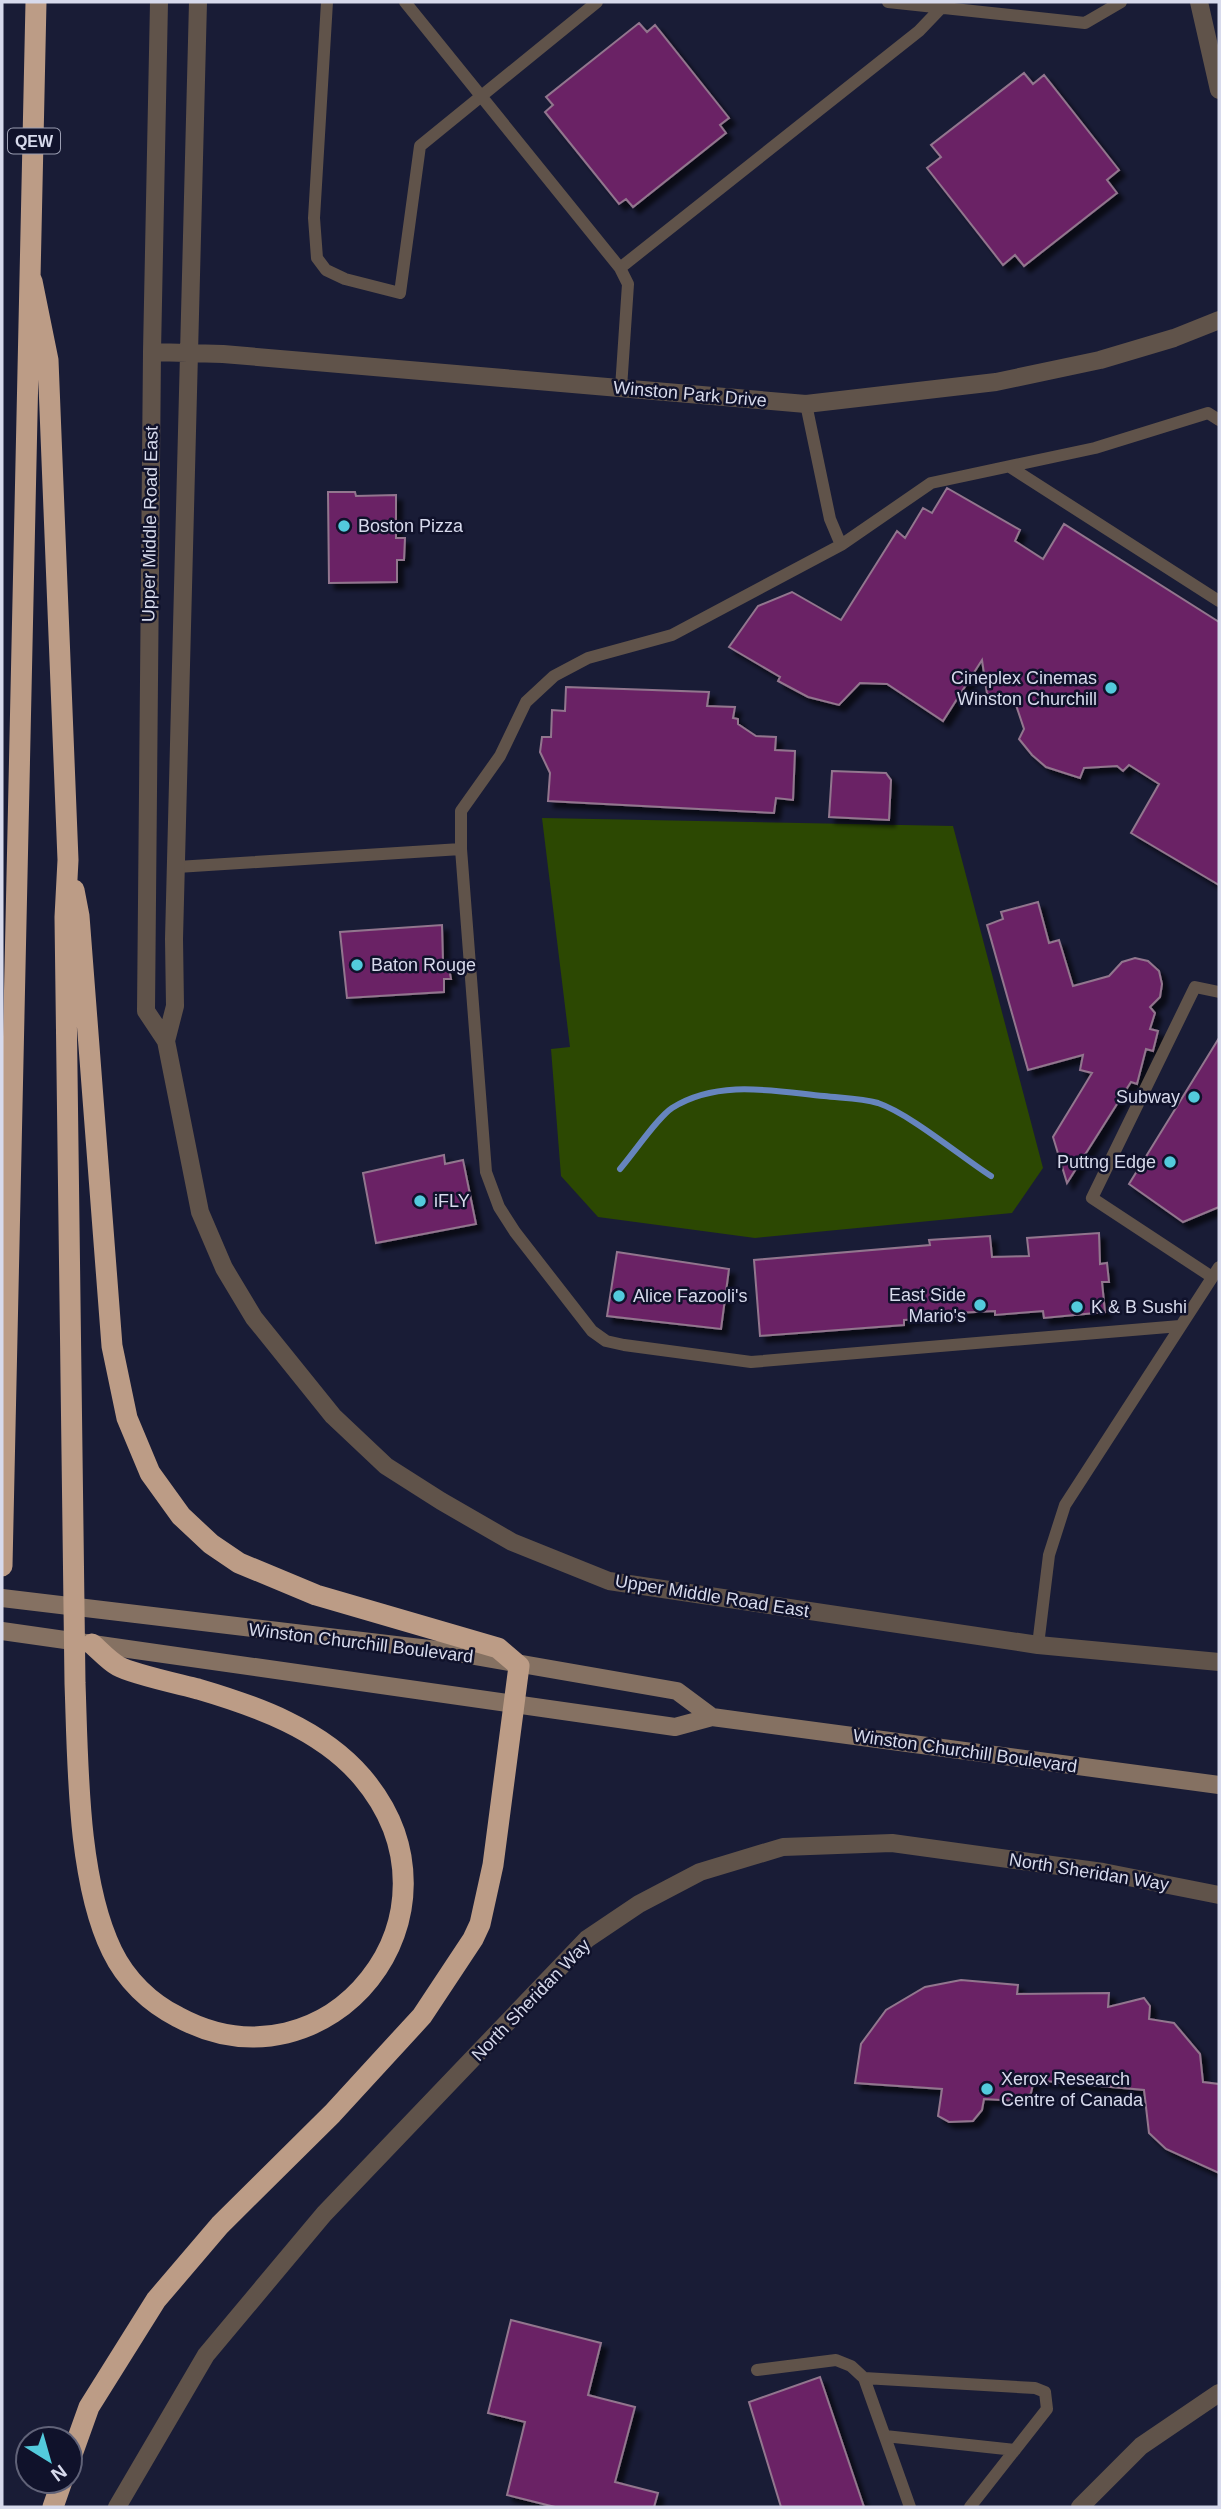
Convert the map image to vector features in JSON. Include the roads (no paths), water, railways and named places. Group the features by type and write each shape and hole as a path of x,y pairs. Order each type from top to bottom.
{"highway":[{"name":"QEW","path":"2,1566 36,2"},
{"path":"32,281 48,360 68,860 65,917 78,1765 97,1908 119,1964 144,1994 175,2016 205,2029 243,2036 281,2034 313,2022 349,2000 363,1987 385,1954 397,1928 405,1878 403,1857 390,1819 377,1797 345,1760 303,1731 139,1661 119,1667 92,1644"},
{"path":"68,860 79,916 112,1346 127,1418 150,1474 181,1516 211,1544 239,1563 316,1595 498,1648 519,1666 493,1865 480,1924 473,1939 422,2016 332,2114 220,2225 156,2300 89,2407 83,2425"}],"main road":[{"name":"Winston Churchill Boulevard","path":"2,1598 446,1651 519,1666 677,1691 712,1717"},
{"path":"2,1632 92,1644"},
{"name":"Winston Churchill Boulevard","path":"139,1661 513,1704 675,1727 712,1717 1219,1785"}],"street":[{"name":"Upper Middle Road East","path":"159,2 152,352 146,1011 166,1041 200,1212 224,1268 254,1318 333,1416 386,1466 512,1542 609,1581 1038,1645 1219,1662"},
{"name":"Upper Middle Road East","path":"166,1041 175,1006 198,2"},
{"path":"1199,2 1219,90"},
{"name":"Winston Park Drive","path":"152,352 188,352 806,404 996,382 1100,360 1174,338 1219,320"},
{"name":"North Sheridan Way","path":"117,2507 206,2356 324,2214 587,1940 639,1904 700,1872 783,1847 892,1843 1102,1872 1219,1895"},
{"path":"1080,2507 1141,2446 1219,2393"}],"lane":[{"path":"327,2 314,237 317,258 326,270 345,279 400,293 420,146 597,2"},
{"path":"405,2 620,268 628,284 621,388"},
{"path":"888,2 1085,23 1121,2"},
{"path":"620,268 919,31 941,8"},
{"path":"806,404 830,519 841,545"},
{"path":"1180,1326 751,1362 606,1341 592,1331 515,1232 499,1207 486,1172 461,849 461,811 500,756 526,702 554,676 588,658 672,635 841,545 931,483 1095,448 1208,413 1219,420"},
{"path":"1010,467 1219,600"},
{"path":"177,866 461,849"},
{"path":"1038,1645 1049,1555 1065,1504 1093,1457 1173,1342 1180,1326 1216,1272 1092,1198 1195,987 1219,992"},
{"path":"757,2370 836,2360 851,2366 864,2378 910,2507"},
{"path":"864,2378 1035,2388 1045,2392 1047,2409 970,2507"},
{"path":"885,2436 1015,2450"}],"waterway":[{"path":"620,1169 653,1127 672,1108 708,1093 746,1089 851,1098 878,1103 920,1126 991,1176"}],"place":[{"name":"Boston Pizza","path":"344,526"},
{"name":"Cineplex Cinemas Winston Churchill","path":"1111,688"},
{"name":"Baton Rouge","path":"357,965"},
{"name":"Subway","path":"1194,1097"},
{"name":"Puttng Edge","path":"1170,1162"},
{"name":"iFLY","path":"420,1201"},
{"name":"Alice Fazooli's","path":"619,1296"},
{"name":"East Side Mario's","path":"980,1305"},
{"name":"K & B Sushi","path":"1077,1307"},
{"name":"Xerox Research Centre of Canada","path":"987,2089"}]}
